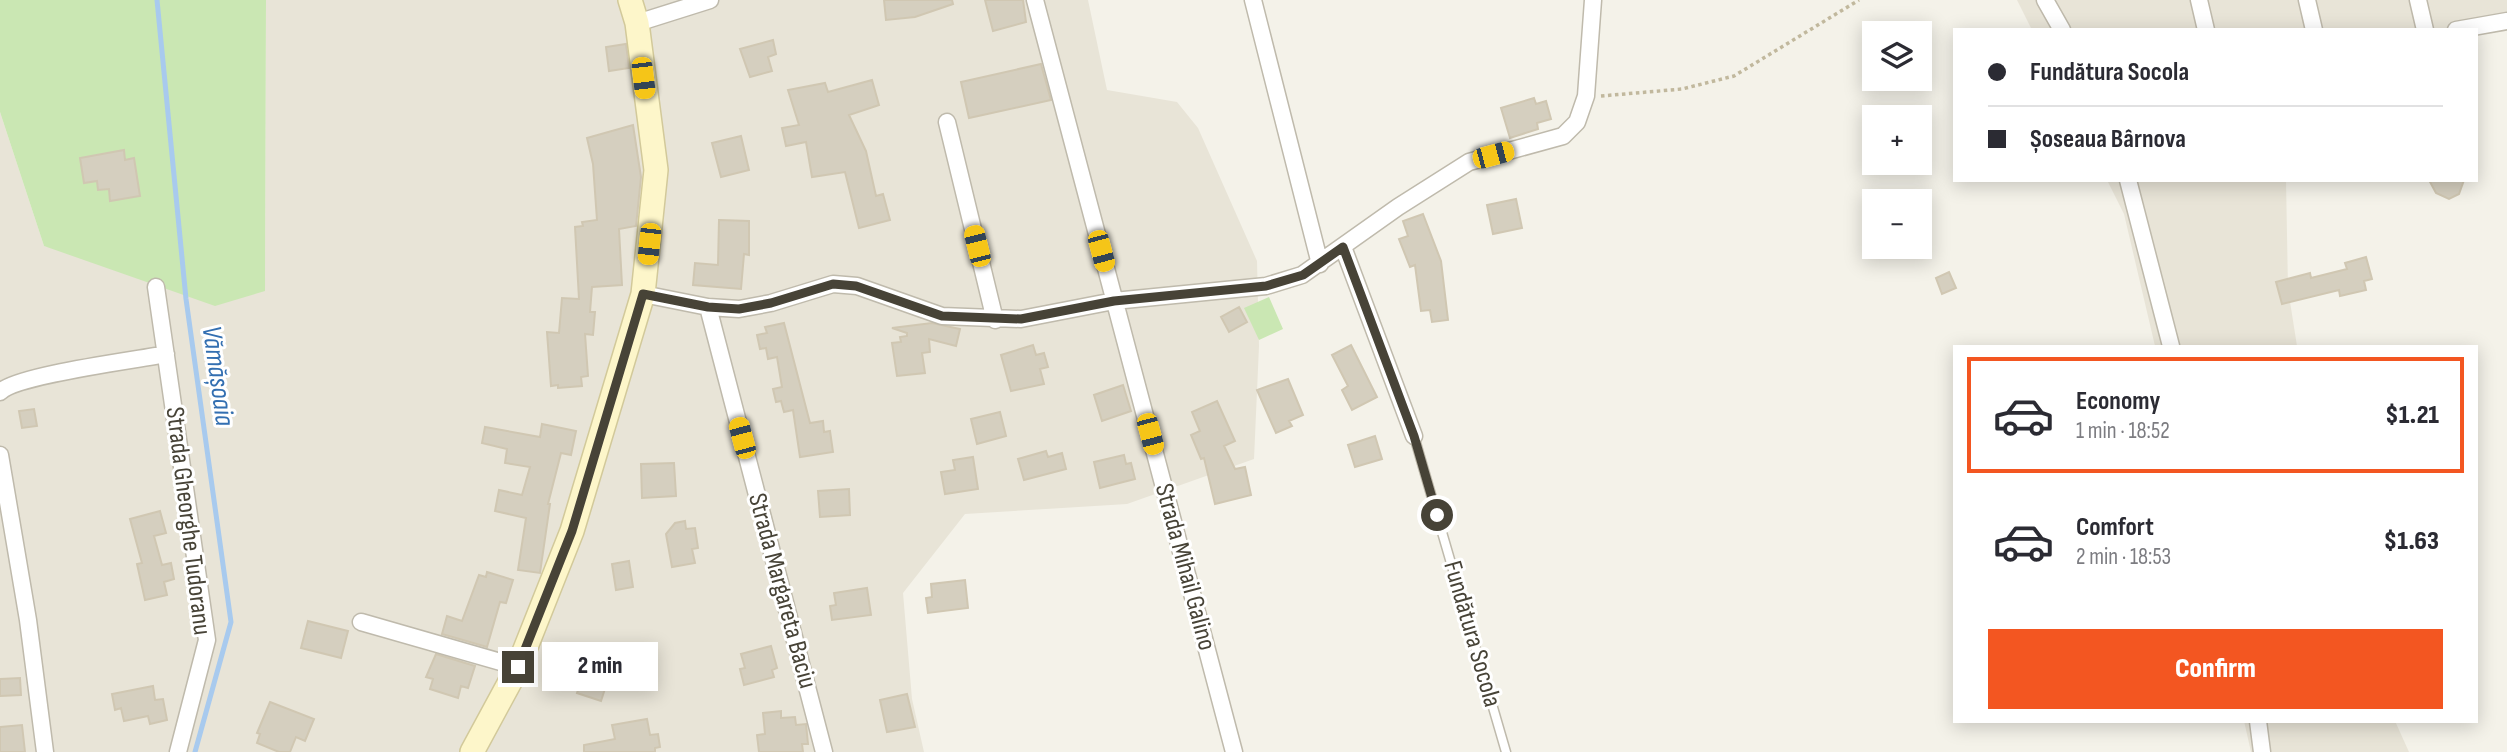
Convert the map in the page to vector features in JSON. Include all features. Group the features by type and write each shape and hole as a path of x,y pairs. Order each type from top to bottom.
{"main road":[{"path":"472,752 518,667 572,531 643,294 656,170 636,23 630,0"}],"street":[{"path":"636,23 710,0"},
{"name":"Strada Mihail Galino","path":"1035,0 1234,752"},
{"path":"1253,0 1320,264"},
{"path":"643,294 708,307 739,309 771,303 833,284 856,286 942,316 995,320 1065,313 1114,301 1266,286 1303,275 1398,206 1469,162 1563,136 1577,122 1586,96 1593,0"},
{"path":"2045,0 2061,28"},
{"path":"2199,0 2206,28"},
{"path":"2307,0 2314,28"},
{"path":"2418,0 2425,28"},
{"path":"2467,28 2507,21"},
{"path":"947,122 995,320"},
{"path":"2129,182 2171,345"},
{"path":"1343,247 1414,436"},
{"name":"Strada Gheorghe Tudoranu","path":"156,287 207,640 178,752"},
{"name":"Strada Margareta Baciu","path":"708,307 824,752"},
{"path":"0,392 5,386 31,379 166,354"},
{"path":"0,455 28,620 45,752"},
{"path":"361,622 518,667"},
{"path":"2258,723 2262,752"}],"lane":[{"name":"Fundătura Socola","path":"1414,436 1506,752"}],"path":[{"path":"1586,96 1682,89 1734,76 1859,0"}],"shaded area":[{"path":"266,0 1088,0 1107,90 1177,102 1198,128 1257,261 1259,346 1254,459 1127,504 965,514 903,593 912,699 924,752 0,752 0,112 44,246 265,290"},
{"path":"2017,0 2507,0 2507,26 2478,30 2031,28"},
{"path":"2108,182 2286,182 2288,289 2297,345 2155,345 2124,214"},
{"path":"2244,723 2396,723 2409,752 2251,752"}],"green space":[{"path":"0,0 266,0 265,291 215,306 44,246 0,112"},
{"path":"1269,297 1283,329 1259,340 1244,308"}],"building":[{"path":"884,0 952,0 953,4 915,17 886,20"},
{"path":"985,0 1023,0 1026,22 993,31"},
{"path":"773,40 776,54 768,57 772,71 750,77 740,49"},
{"path":"626,44 629,68 609,71 606,47"},
{"path":"1041,64 1051,100 969,118 961,82"},
{"path":"872,80 879,105 849,115 866,151 876,196 883,194 890,220 859,228 845,172 812,177 806,142 786,146 782,128 799,125 788,90 825,83 828,92"},
{"path":"1534,98 1536,104 1546,101 1551,119 1537,123 1538,129 1510,138 1501,108"},
{"path":"633,125 641,177 636,226 619,229 622,285 592,287 590,312 595,312 593,335 585,334 588,376 581,377 582,386 551,386 547,332 559,333 562,298 579,299 575,227 583,226 582,222 597,220 593,164 587,138"},
{"path":"741,136 749,170 721,177 712,143"},
{"path":"124,150 125,160 134,158 140,196 110,201 109,189 98,190 97,181 84,183 80,158"},
{"path":"2430,182 2463,182 2459,194 2449,199 2436,193"},
{"path":"1516,199 1522,228 1493,234 1487,205"},
{"path":"1423,214 1441,261 1448,320 1432,322 1430,310 1421,311 1415,265 1410,267 1399,239 1408,236 1403,221"},
{"path":"719,220 749,221 749,255 744,254 741,289 693,285 695,263 718,265"},
{"path":"2366,257 2372,279 2364,281 2366,290 2340,296 2339,290 2282,304 2276,282 2310,273 2311,278 2347,269 2345,263"},
{"path":"1949,272 1956,288 1942,294 1936,278"},
{"path":"1239,307 1247,322 1229,332 1221,317"},
{"path":"784,323 810,423 823,421 824,432 830,431 833,452 800,457 793,410 784,412 781,401 776,402 773,389 782,387 777,357 768,359 766,348 760,349 757,335 767,333 765,327"},
{"path":"932,323 960,329 956,346 929,339 930,352 922,353 925,373 897,376 892,343 901,342 900,337 907,336 907,333 892,328"},
{"path":"1033,345 1036,355 1044,353 1048,367 1040,369 1044,384 1011,391 1001,355"},
{"path":"1351,345 1377,397 1352,410 1342,390 1348,386 1332,355"},
{"path":"1288,379 1303,415 1289,421 1292,426 1276,433 1257,390"},
{"path":"1123,385 1131,411 1102,421 1094,395"},
{"path":"1217,401 1235,441 1224,446 1235,469 1245,467 1251,495 1215,504 1204,458 1201,459 1191,435 1200,431 1192,412"},
{"path":"34,409 37,426 22,428 19,411"},
{"path":"1000,412 1006,436 977,444 971,419"},
{"path":"542,424 576,431 571,455 561,453 548,504 540,573 518,570 526,518 495,511 499,490 522,495 530,467 505,463 507,449 482,443 485,427 540,437"},
{"path":"1375,436 1382,459 1355,467 1348,445"},
{"path":"1046,451 1048,457 1062,453 1066,469 1024,480 1018,459"},
{"path":"1124,455 1126,464 1131,463 1135,479 1100,488 1094,462"},
{"path":"973,457 978,489 945,494 941,472 955,470 953,460"},
{"path":"674,463 676,496 642,498 641,464"},
{"path":"849,489 850,515 820,517 818,491"},
{"path":"160,511 166,533 154,536 162,565 171,563 174,579 164,582 167,595 145,600 137,564 142,563 130,519"},
{"path":"685,521 686,529 695,528 698,548 692,549 695,563 672,567 666,534 675,523"},
{"path":"629,561 633,587 616,590 612,564"},
{"path":"487,572 513,580 506,603 500,602 487,647 442,634 447,616 462,621 479,575 486,577"},
{"path":"965,580 968,608 928,613 926,598 932,597 931,584"},
{"path":"867,588 871,615 832,620 830,606 836,605 834,593"},
{"path":"308,621 348,631 341,658 301,648"},
{"path":"771,646 777,668 772,670 774,677 744,685 740,669 745,668 741,654"},
{"path":"436,654 475,666 468,688 461,686 458,698 430,689 433,679 426,677"},
{"path":"587,663 611,670 601,701 577,693"},
{"path":"20,678 21,695 0,696 0,679"},
{"path":"153,686 155,700 163,699 167,720 150,724 148,716 124,721 121,708 115,710 112,694"},
{"path":"907,694 915,727 887,732 880,700"},
{"path":"270,702 314,719 305,741 296,737 290,752 279,752 257,743 260,734 257,733"},
{"path":"781,711 781,718 795,717 796,725 806,724 808,744 802,744 803,752 759,752 757,735 765,734 763,713"},
{"path":"647,719 650,735 658,734 660,747 655,748 655,752 584,752 584,745 615,739 612,725"},
{"path":"22,725 25,752 0,752 0,727"}],"waterway":[{"name":"Vămășoaia","path":"157,0 186,299 231,622 195,752"}],"route":[{"path":"518,667 572,531 643,294 708,307 739,309 771,303 833,284 856,286 942,316 975,320 1021,319 1065,313 1114,301 1266,286 1303,275 1343,247 1414,436 1437,515"}]}
